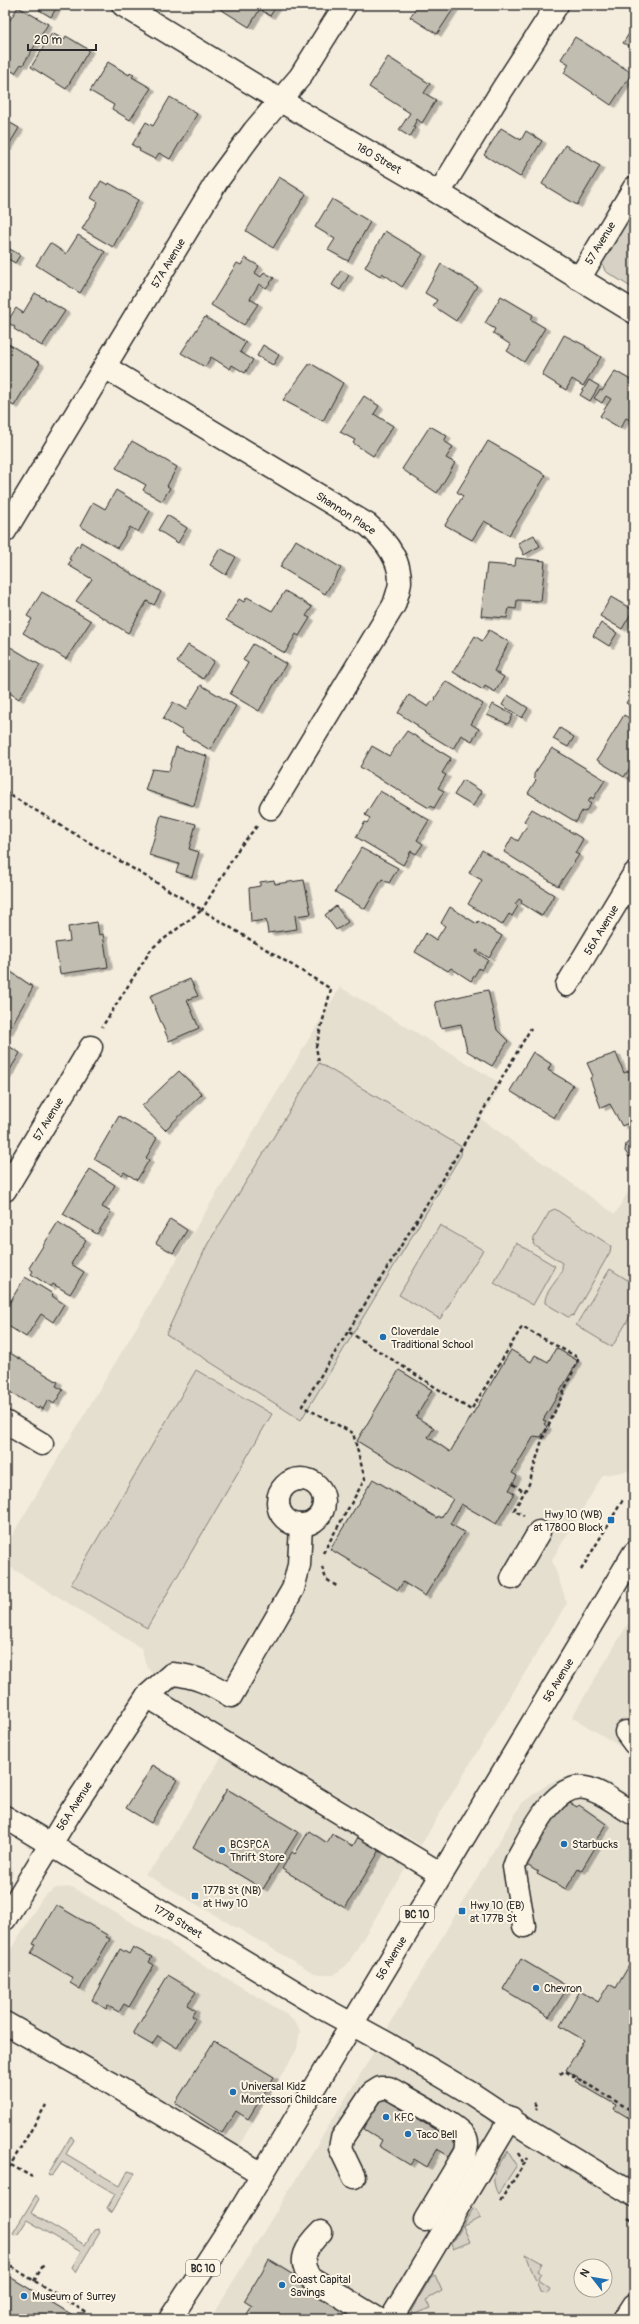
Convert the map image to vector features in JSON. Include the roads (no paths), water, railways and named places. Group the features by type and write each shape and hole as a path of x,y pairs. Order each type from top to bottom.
{"main road":[{"name":"180 Street","path":"123,5 281,101 439,193 634,312"},
{"name":"57A Avenue","path":"5,531 217,181 237,152 300,77 345,5"},
{"path":"439,193 502,90 557,5"},
{"name":"57 Avenue","path":"579,278 634,188"},
{"name":"Shannon Place","path":"105,367 368,525 384,539 394,557 400,581 394,605 271,808"},
{"name":"56A Avenue","path":"567,985 634,874"},
{"name":"57 Avenue","path":"5,1190 91,1047"},
{"path":"5,1422 42,1444"},
{"name":"56A Avenue","path":"5,1919 50,1844 147,1696 159,1684 172,1674 202,1679 231,1696 293,1589 299,1565 301,1525"},
{"path":"512,1578 539,1532"},
{"name":"56 Avenue","path":"171,2319 262,2174 634,1553"},
{"path":"147,1696 441,1874"},
{"path":"524,1926 514,1867 517,1859 552,1802 562,1793 572,1789 584,1788 594,1790 634,1814"},
{"name":"177B Street","path":"5,1817 388,2044 511,2118 634,2195"},
{"path":"5,2023 109,2082 262,2174"},
{"path":"354,2177 340,2148 342,2138 372,2093 380,2088 389,2088 454,2127 466,2138 468,2145 465,2153 425,2220"},
{"path":"391,2319 511,2118"},
{"path":"321,2232 310,2243 304,2254 303,2263 305,2272 311,2278 378,2319"},
{"path":"625,2319 634,2305"}],"place":[{"name":"Cloverdale Traditional School","path":"383,1337"},
{"name":"Hwy 10 (WB) at 17800 Block","path":"611,1520"},
{"name":"Starbucks","path":"564,1844"},
{"name":"BCSPCA Thrift Store","path":"222,1850"},
{"name":"177B St (NB) at Hwy 10","path":"195,1896"},
{"name":"Hwy 10 (EB) at 177B St","path":"462,1911"},
{"name":"Chevron","path":"536,1988"},
{"name":"Universal Kidz Montessori Childcare","path":"233,2092"},
{"name":"KFC","path":"386,2117"},
{"name":"Taco Bell","path":"408,2134"},
{"name":"Coast Capital Savings","path":"282,2285"},
{"name":"Museum of Surrey","path":"24,2296"}]}
